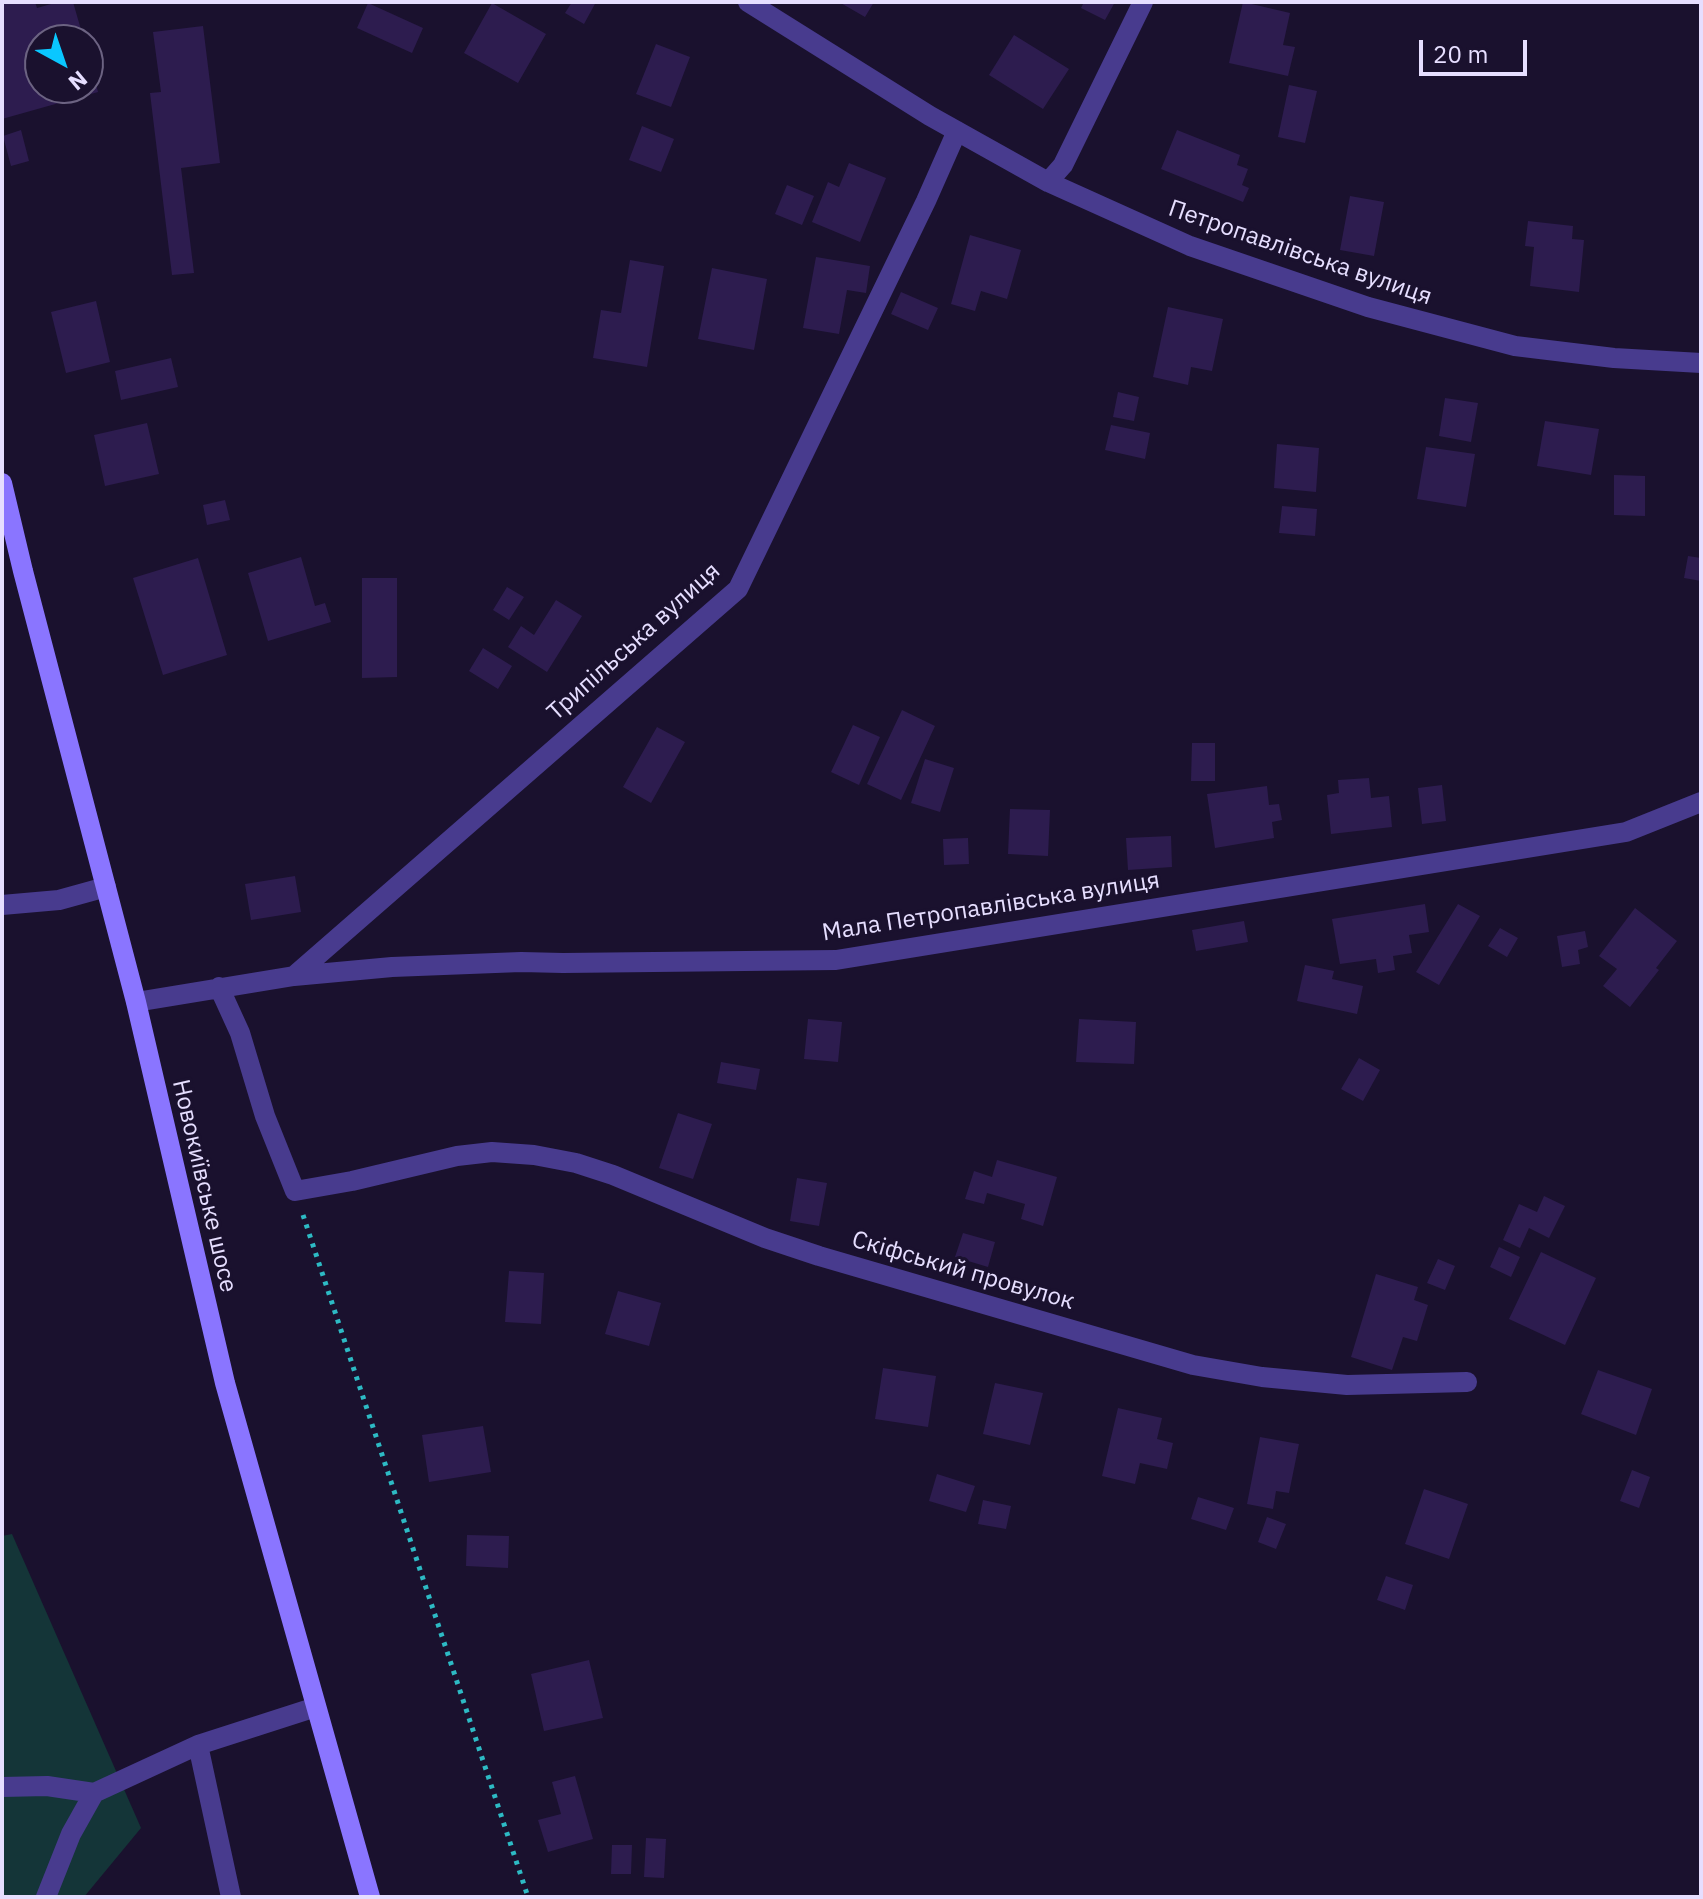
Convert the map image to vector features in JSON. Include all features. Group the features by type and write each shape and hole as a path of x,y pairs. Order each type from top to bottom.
{"main road":[{"name":"Новокиївське шосе","path":"2,483 136,1002 204,1299 370,1897"}],"street":[{"name":"Петропавлівська вулиця","path":"748,2 957,131 1048,182 1151,230 1260,272 1441,328 1515,346 1575,354 1701,363"},
{"path":"1048,182 1063,165 1143,2"},
{"name":"Трипільська вулиця","path":"294,976 738,589 957,131"},
{"name":"Мала Петропавлівська вулиця","path":"136,1002 294,976 392,967 521,962 836,960 1626,832 1701,802"},
{"path":"2,905 59,900 106,887"},
{"path":"219,987 240,1033 265,1116 295,1191"},
{"name":"Скіфський провулок","path":"295,1191 457,1156 506,1153 576,1163 613,1175 765,1238 819,1256 1193,1365 1249,1375 1334,1384 1467,1382"},
{"path":"46,1897 71,1834 94,1793 198,1745 316,1707"},
{"path":"198,1745 231,1897"},
{"path":"2,1787 47,1786 94,1793"}],"path":[{"path":"295,1191 528,1897"}],"green space":[{"path":"12,1534 141,1828 84,1897 2,1897 2,1536"}],"building":[{"path":"2,2 35,2 37,8 58,2 73,2 79,24 24,24 24,104 55,104 2,119"},
{"path":"572,2 596,2 584,24 565,13"},
{"path":"839,2 874,2 865,17"},
{"path":"1084,2 1115,2 1105,20 1081,8"},
{"path":"1243,2 1290,13 1283,45 1295,47 1288,76 1229,63"},
{"path":"368,3 423,28 412,53 357,28"},
{"path":"492,3 546,34 518,83 464,53"},
{"path":"203,26 220,163 181,168 194,273 172,275 150,93 161,92 153,32"},
{"path":"1014,35 1069,69 1043,109 989,75"},
{"path":"656,44 690,57 671,107 636,94"},
{"path":"1289,85 1317,91 1305,143 1278,137"},
{"path":"642,126 674,139 661,172 629,160"},
{"path":"21,130 29,161 11,166 3,136"},
{"path":"1177,130 1240,155 1237,165 1248,169 1242,185 1249,188 1243,202 1161,169"},
{"path":"849,163 886,178 860,242 812,222 828,182 839,187"},
{"path":"787,185 814,196 802,225 775,214"},
{"path":"1350,196 1384,202 1374,256 1340,250"},
{"path":"1528,221 1573,226 1572,239 1584,240 1579,292 1530,286 1534,247 1525,246"},
{"path":"970,235 1021,250 1007,299 981,291 975,311 951,304"},
{"path":"816,257 870,266 866,293 847,290 839,334 803,328"},
{"path":"630,260 664,266 647,367 593,358 601,310 621,313"},
{"path":"712,268 767,279 754,350 698,339"},
{"path":"901,292 938,308 928,330 891,314"},
{"path":"96,301 110,362 66,373 51,312"},
{"path":"1168,307 1223,319 1212,371 1191,367 1188,385 1153,377"},
{"path":"171,358 178,387 121,400 115,371"},
{"path":"1118,392 1139,397 1134,421 1113,417"},
{"path":"1445,398 1478,403 1471,442 1439,436"},
{"path":"1545,421 1599,429 1591,475 1537,466"},
{"path":"147,423 159,474 105,486 94,435"},
{"path":"1111,425 1150,433 1145,459 1105,450"},
{"path":"1277,444 1319,448 1316,492 1274,488"},
{"path":"1426,447 1475,454 1466,507 1417,499"},
{"path":"1614,475 1645,476 1645,516 1614,515"},
{"path":"225,500 230,520 207,525 203,505"},
{"path":"1282,506 1317,509 1315,536 1279,533"},
{"path":"1688,556 1701,558 1701,581 1684,578"},
{"path":"301,557 315,606 325,603 331,622 268,641 248,573"},
{"path":"198,558 227,655 163,675 133,578"},
{"path":"362,578 397,578 397,677 362,678"},
{"path":"507,587 524,597 509,620 493,610"},
{"path":"556,600 582,616 547,672 508,647 521,626 534,635"},
{"path":"483,648 512,666 498,689 469,671"},
{"path":"902,710 935,726 901,800 867,784"},
{"path":"853,725 880,737 859,785 831,772"},
{"path":"657,727 685,742 651,803 623,787"},
{"path":"1192,743 1215,743 1215,781 1191,781"},
{"path":"925,759 954,768 940,812 911,803"},
{"path":"1369,778 1371,798 1389,796 1392,827 1331,834 1327,795 1339,793 1338,780"},
{"path":"1442,785 1446,821 1422,824 1418,788"},
{"path":"1267,786 1269,805 1279,804 1282,820 1272,822 1274,838 1215,848 1207,794"},
{"path":"1010,809 1050,810 1048,856 1008,854"},
{"path":"1171,836 1172,867 1128,870 1126,838"},
{"path":"968,838 969,864 944,865 943,839"},
{"path":"295,876 301,912 251,920 245,884"},
{"path":"1425,904 1429,932 1409,935 1412,953 1393,956 1395,970 1378,973 1376,959 1340,964 1332,919"},
{"path":"1458,904 1480,916 1439,985 1416,972"},
{"path":"1635,908 1677,941 1630,1007 1603,986 1617,969 1599,956"},
{"path":"1244,921 1248,942 1196,951 1192,930"},
{"path":"1500,928 1518,938 1507,957 1488,946"},
{"path":"1585,931 1588,947 1578,950 1580,964 1562,967 1557,936"},
{"path":"1305,965 1334,971 1332,979 1363,986 1357,1014 1297,1001"},
{"path":"808,1019 842,1022 838,1062 804,1059"},
{"path":"1079,1019 1136,1022 1134,1064 1076,1062"},
{"path":"1359,1058 1380,1070 1363,1101 1341,1089"},
{"path":"721,1062 760,1069 756,1090 717,1083"},
{"path":"678,1113 712,1124 693,1179 659,1168"},
{"path":"997,1160 1057,1177 1043,1226 1021,1219 1025,1204 987,1193 984,1204 965,1199 974,1171 992,1177"},
{"path":"797,1178 827,1183 819,1226 790,1221"},
{"path":"1544,1196 1565,1206 1549,1238 1529,1228 1520,1248 1503,1240 1519,1204 1537,1212"},
{"path":"963,1233 995,1242 988,1267 955,1257"},
{"path":"1499,1247 1520,1257 1511,1277 1490,1267"},
{"path":"1541,1252 1596,1278 1565,1345 1509,1319"},
{"path":"1438,1259 1455,1266 1445,1290 1427,1283"},
{"path":"509,1271 544,1273 541,1324 505,1322"},
{"path":"1376,1274 1418,1287 1414,1300 1428,1305 1417,1341 1403,1337 1392,1370 1351,1357"},
{"path":"618,1291 661,1303 649,1346 605,1334"},
{"path":"883,1368 936,1376 928,1427 875,1419"},
{"path":"1598,1370 1652,1389 1636,1435 1581,1414"},
{"path":"995,1383 1043,1393 1030,1445 983,1434"},
{"path":"1118,1408 1162,1418 1157,1439 1173,1443 1167,1469 1140,1463 1135,1484 1102,1476"},
{"path":"483,1426 491,1472 429,1482 422,1435"},
{"path":"1260,1437 1299,1444 1289,1493 1276,1491 1273,1509 1247,1504"},
{"path":"1632,1470 1650,1477 1639,1508 1620,1501"},
{"path":"937,1474 975,1486 966,1512 929,1501"},
{"path":"1424,1489 1468,1504 1449,1559 1405,1544"},
{"path":"1198,1497 1234,1508 1226,1530 1191,1519"},
{"path":"983,1500 1011,1506 1006,1529 978,1524"},
{"path":"1267,1517 1286,1524 1276,1549 1258,1542"},
{"path":"467,1535 509,1536 508,1568 466,1566"},
{"path":"1386,1576 1413,1585 1405,1610 1377,1600"},
{"path":"589,1660 603,1718 544,1731 531,1674"},
{"path":"575,1776 593,1839 548,1852 538,1820 561,1814 552,1782"},
{"path":"646,1838 666,1839 664,1878 644,1877"},
{"path":"612,1845 632,1845 631,1874 611,1874"}]}
